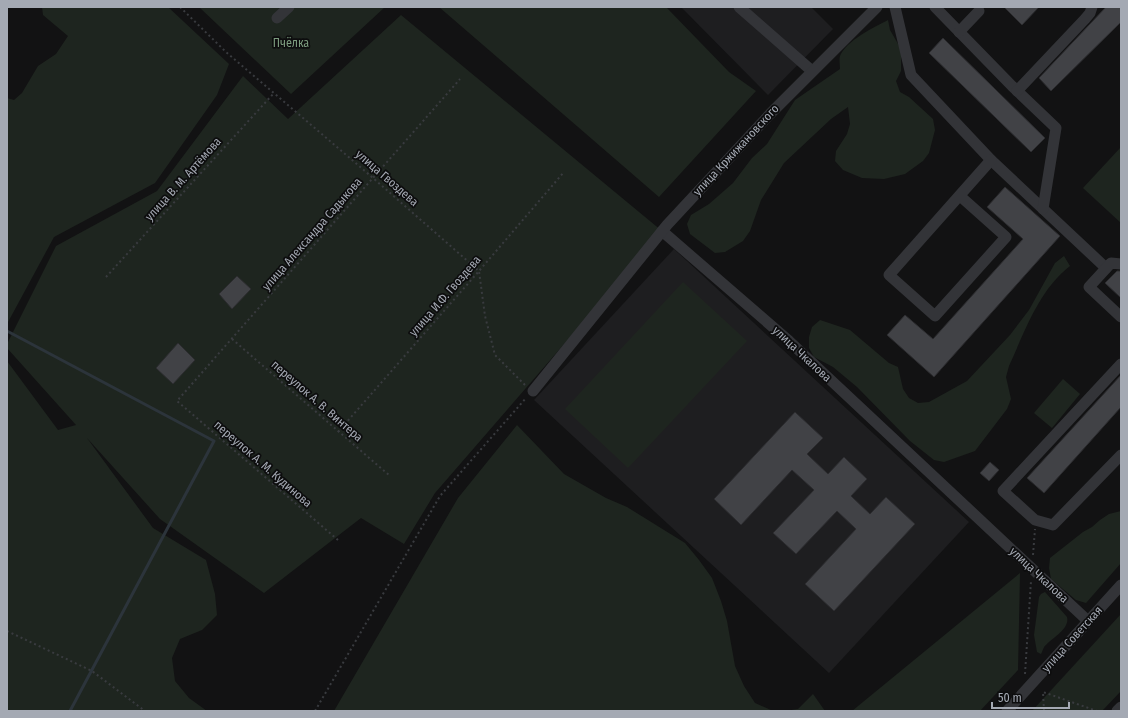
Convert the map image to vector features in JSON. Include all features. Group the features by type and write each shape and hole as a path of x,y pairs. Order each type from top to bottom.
{"street":[{"path":"277,18 290,7"},
{"path":"739,7 812,72"},
{"name":"улица Кржижановского","path":"662,231 765,120 877,7"},
{"path":"895,7 911,75 991,160 1106,268"},
{"path":"935,7 1017,91 1056,128 1043,209"},
{"path":"1017,91 1085,19 1090,13 1092,7"},
{"path":"959,32 979,11"},
{"path":"960,196 1006,237 935,316 889,275 991,160"},
{"path":"533,391 662,231"},
{"name":"улица Чкалова","path":"662,231 789,341 1088,621"},
{"path":"1121,264 1111,262 1089,287 1121,317"},
{"path":"1121,364 1003,491 1035,520 1053,524 1121,455"},
{"name":"улица Советская","path":"1007,711 1121,585"},
{"path":"1117,711 1121,707"}],"path":[{"name":"улица Гвоздева","path":"180,7 226,52 479,271"},
{"name":"улица Александра Садыкова","path":"177,402 460,79"},
{"name":"улица В. М. Артёмова","path":"106,277 274,93"},
{"name":"улица И.Ф. Гвоздева","path":"338,432 564,172"},
{"path":"315,711 440,496 533,391 495,355 485,316 479,271"},
{"name":"переулок А. В. Винтера","path":"232,339 390,476"},
{"name":"переулок А. М. Кудинова","path":"177,402 338,540"},
{"path":"1025,676 1035,520"},
{"path":"7,630 92,671 145,711"},
{"path":"1044,711 1042,692 1097,711"}],"shaded area":[{"path":"681,7 811,7 833,29 768,95"},
{"path":"674,249 969,522 829,673 534,400"}],"green space":[{"path":"42,7 168,7 229,64 217,95 155,183 54,237 7,324 7,98 14,100 22,93 38,66 56,54 68,36 43,15"},
{"name":"Пчёлка","path":"199,7 385,7 291,94"},
{"path":"439,7 667,7 729,72 756,91 659,197"},
{"path":"401,15 662,231 435,493 404,544 361,518 264,593 160,519 87,438 153,528 206,560 215,594 217,615 202,630 180,639 172,658 175,681 189,698 207,711 7,711 7,361 58,430 76,425 7,348 7,344 56,246 157,191 243,76 288,119"},
{"path":"888,20 890,30 901,49 901,71 896,81 900,92 909,97 933,119 935,130 929,153 923,161 905,174 884,179 862,178 843,170 835,161 836,151 847,134 850,124 848,107 831,119 784,163 761,200 750,231 743,241 725,252 715,253 690,234 687,224 691,215 709,204 733,183 752,158 767,144 795,100 840,69 840,56 848,45 875,26"},
{"path":"1121,147 1121,223 1083,188"},
{"path":"1064,256 1070,266 1059,276 1041,299 1027,325 1009,366 1006,377 1011,399 1007,409 975,451 944,462 934,460 910,441 857,387 833,367 814,357 809,348 809,337 812,327 820,320 850,330 889,363 898,367 903,389 909,398 918,403 929,402 967,381 1010,335 1029,310 1055,263"},
{"path":"683,282 747,341 628,468 565,409"},
{"path":"1063,379 1080,394 1052,428 1034,413"},
{"path":"517,425 564,474 606,498 627,507 685,543 712,578 727,621 735,666 744,686 755,703 773,711 334,711 458,498"},
{"path":"1121,511 1121,563 1086,603 1076,600 1051,579 1049,568 1050,558 1109,514"},
{"path":"1020,573 1018,670 980,711 852,711"},
{"path":"1045,592 1067,617 1067,621 1064,629 1045,646 1041,654 1037,652 1034,635 1039,597"},
{"path":"1121,614 1121,691 1102,711 1032,711"},
{"path":"813,694 825,711 785,711 798,709"}],"building":[{"path":"1004,7 1039,7 1022,25"},
{"path":"1106,7 1121,7 1121,22 1051,91 1039,78"},
{"path":"943,38 1045,138 1031,152 929,53"},
{"path":"1005,187 1060,236 934,377 887,335 905,315 933,339 1023,239 987,207"},
{"path":"1117,271 1121,271 1121,298 1105,283"},
{"path":"237,276 251,289 232,309 219,294"},
{"path":"178,343 195,360 173,384 156,368"},
{"path":"1121,375 1121,407 1044,493 1027,478"},
{"path":"795,412 823,438 807,454 828,474 844,457 867,479 851,496 870,514 886,497 915,524 834,611 805,584 856,529 837,511 796,554 773,533 814,490 792,470 741,525 714,499"},
{"path":"990,462 999,470 989,481 980,473"}],"waterway":[{"path":"7,331 214,441 70,711"}]}
